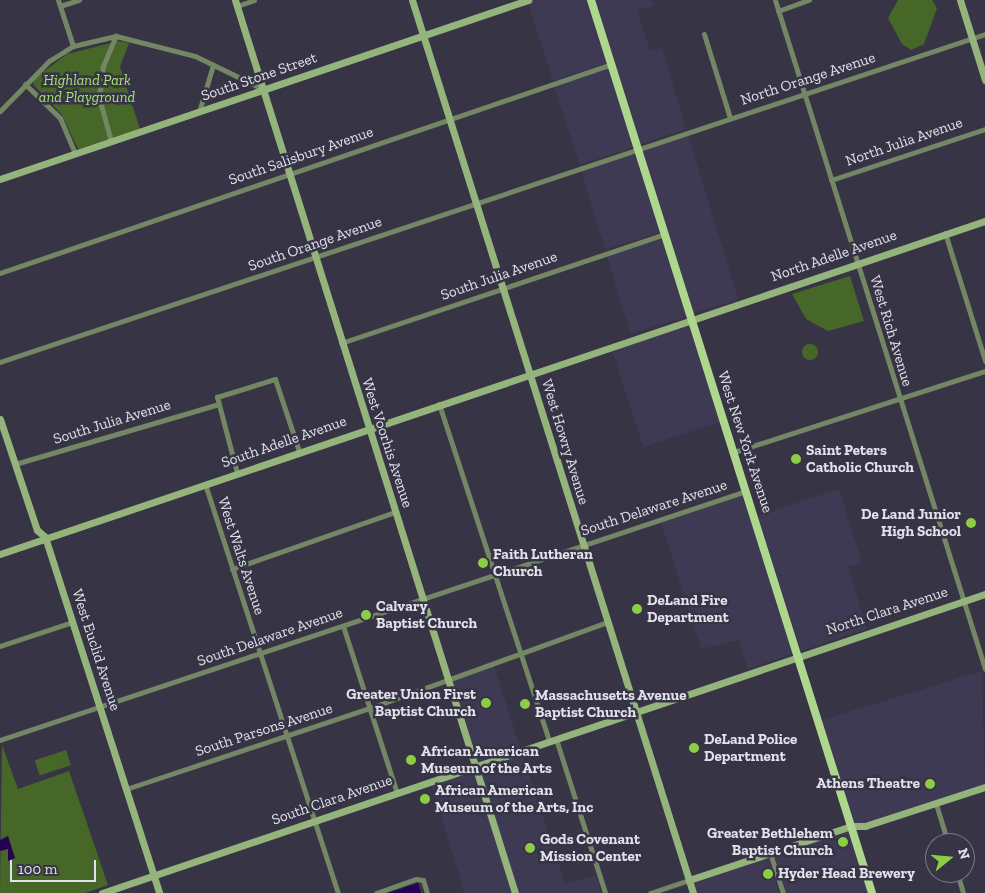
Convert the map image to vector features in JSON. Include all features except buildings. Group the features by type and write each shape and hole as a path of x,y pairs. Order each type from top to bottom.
{"main road":[{"name":"West New York Avenue","path":"591,0 872,893"}],"street":[{"path":"73,46 59,3 79,0"},
{"path":"236,3 254,0"},
{"name":"West Howry Avenue","path":"412,0 693,893"},
{"name":"South Stone Street","path":"0,179 528,0"},
{"name":"West Rich Avenue","path":"775,0 985,669"},
{"path":"778,10 809,0"},
{"path":"960,0 985,80"},
{"name":"West Voorhis Avenue","path":"236,3 341,343 515,893"},
{"path":"704,34 730,118"},
{"name":"North Orange Avenue","path":"638,148 985,34"},
{"path":"1,108 25,84 73,46 116,36 168,47 213,65 263,89"},
{"path":"111,141 99,98 103,66 116,36"},
{"name":"South Salisbury Avenue","path":"0,273 449,118 612,64"},
{"path":"199,112 213,65"},
{"path":"25,84 60,118 75,153"},
{"name":"North Julia Avenue","path":"831,180 985,128"},
{"name":"South Orange Avenue","path":"0,362 638,148"},
{"name":"North Adelle Avenue","path":"692,318 985,220"},
{"path":"945,233 985,361"},
{"name":"South Julia Avenue","path":"341,343 665,234"},
{"name":"South Adelle Avenue","path":"0,554 45,537 692,318"},
{"path":"734,452 985,370"},
{"path":"237,473 216,405 217,397 275,379 299,451"},
{"path":"439,404 520,654 605,893"},
{"name":"South Julia Avenue","path":"15,464 216,405"},
{"name":"West Euclid Avenue","path":"0,419 37,530 45,537 158,893"},
{"name":"West Walts Avenue","path":"205,484 338,893"},
{"name":"South Delaware Avenue","path":"0,740 746,491"},
{"path":"232,569 395,512"},
{"name":"North Clara Avenue","path":"798,655 985,594"},
{"path":"0,646 72,622"},
{"name":"South Parsons Avenue","path":"126,789 287,737 607,622"},
{"path":"343,626 397,793"},
{"name":"South Clara Avenue","path":"102,893 798,655"},
{"path":"650,893 851,826 865,826 985,788"},
{"path":"936,804 945,833"},
{"path":"770,853 783,893"},
{"path":"376,893 423,880 427,893"}],"shaded area":[{"path":"537,0 588,0 607,63 553,81 528,3"},
{"path":"595,0 652,0 654,6 637,10 650,51 662,48 686,129 640,144"},
{"path":"609,68 635,147 579,165 554,86"},
{"path":"688,135 738,299 692,314 642,149"},
{"path":"636,152 661,232 605,249 581,169"},
{"path":"663,238 687,316 631,334 607,255"},
{"path":"689,322 721,422 643,447 611,347"},
{"path":"839,489 862,563 848,567 867,629 801,651 758,516"},
{"path":"744,495 794,653 748,669 738,640 701,649 661,522"},
{"path":"494,667 520,748 478,761 452,681"},
{"path":"982,671 985,784 865,824 854,823 822,720"},
{"path":"522,753 565,884 596,875 601,893 519,893 480,768"},
{"path":"474,770 512,893 465,893 431,783"},
{"path":"849,829 869,893 786,893 774,855"},
{"path":"8,836 15,858 8,861 8,849 0,851 0,840"},
{"path":"768,857 779,893 696,893 693,882"},
{"path":"418,883 421,893 388,893"}],"green space":[{"path":"898,0 932,0 937,8 924,44 911,50 902,44 888,18"},
{"name":"Highland Park and Playground","path":"119,41 129,43 120,67 140,129 78,149 62,115 33,84 34,79 67,54"},
{"path":"850,276 864,321 828,331 806,319 792,294"},
{"path":"807,344 813,344 818,349 816,358 807,360 802,355 802,349"},
{"path":"2,745 18,789 69,771 108,885 85,893 0,893"},
{"path":"66,750 71,765 40,775 35,760"}],"place":[{"name":"Saint Peters Catholic Church","path":"796,459"},
{"name":"De Land Junior High School","path":"971,523"},
{"name":"Faith Lutheran Church","path":"483,563"},
{"name":"DeLand Fire Department","path":"637,609"},
{"name":"Calvary Baptist Church","path":"366,615"},
{"name":"Greater Union First Baptist Church","path":"486,703"},
{"name":"Massachusetts Avenue Baptist Church","path":"525,704"},
{"name":"DeLand Police Department","path":"694,748"},
{"name":"African American Museum of the Arts","path":"411,760"},
{"name":"Athens Theatre","path":"930,784"},
{"name":"African American Museum of the Arts, Inc","path":"425,799"},
{"name":"Greater Bethlehem Baptist Church","path":"843,842"},
{"name":"Gods Covenant Mission Center","path":"530,848"},
{"name":"Hyder Head Brewery","path":"768,874"}]}
